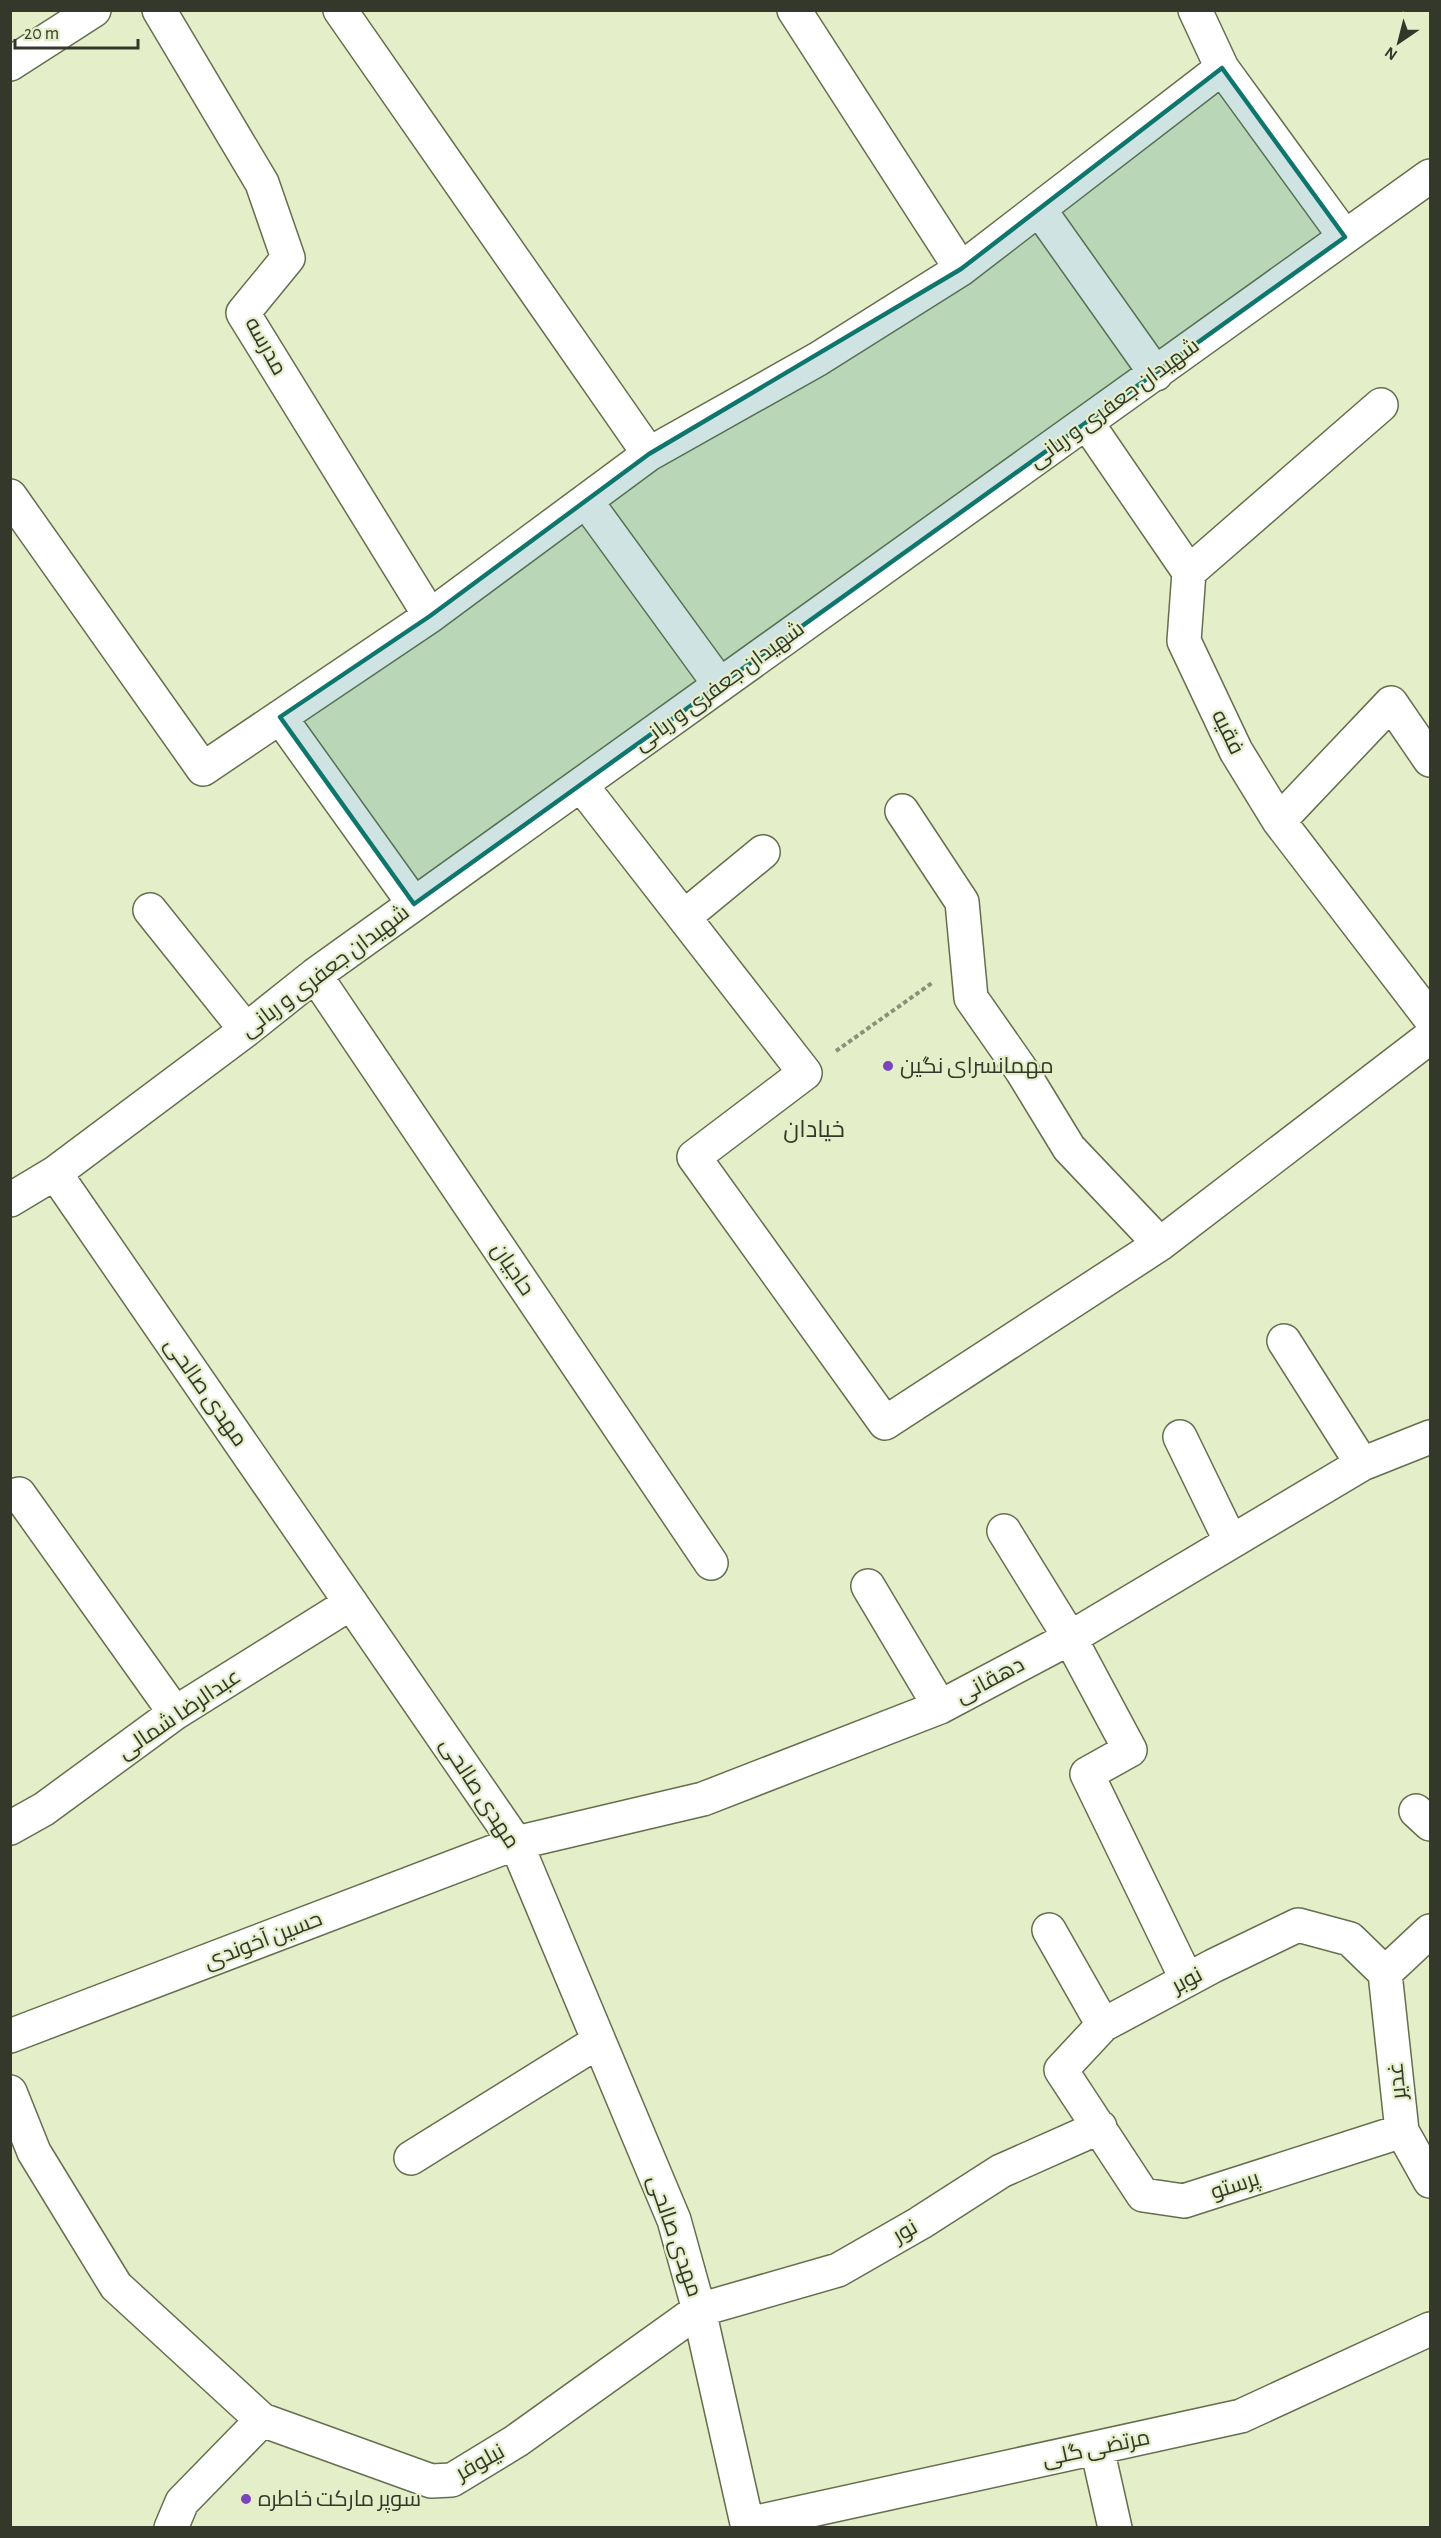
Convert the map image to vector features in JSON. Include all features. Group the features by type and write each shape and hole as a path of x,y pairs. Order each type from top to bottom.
{"street":[{"path":"10,64 94,10"},
{"name":"مدرسه","path":"159,10 262,183 288,258 243,313 430,616"},
{"path":"340,10 649,454"},
{"path":"794,10 961,269"},
{"path":"1195,10 1222,68 1345,237"},
{"path":"10,496 203,769 430,616 649,454 818,359 961,269 1222,68"},
{"name":"شهیدان جعفری و ربانی","path":"16,1188 55,1173 246,1030 315,975 1431,176"},
{"path":"1039,209 1156,374"},
{"path":"1087,423 1189,572 1382,405"},
{"path":"586,501 720,685"},
{"name":"فقیه","path":"1189,572 1184,641 1236,751 1279,821 1431,1018"},
{"path":"1279,821 1391,704 1431,760"},
{"path":"280,717 414,904"},
{"path":"581,784 805,1073 694,1157 885,1423 1160,1244 1431,1037"},
{"path":"902,810 962,902 971,998 1022,1071 1069,1148 1160,1244"},
{"path":"684,917 764,852"},
{"path":"150,910 246,1030"},
{"name":"حاجیان","path":"315,975 711,1563"},
{"name":"مهدی صالحی","path":"55,1173 516,1843 674,2220 699,2310 748,2526"},
{"path":"1284,1341 1362,1464"},
{"path":"1180,1437 1231,1542"},
{"name":"دهقانی","path":"516,1843 703,1799 940,1707 1070,1638 1362,1464 1431,1437"},
{"path":"20,1494 175,1713"},
{"path":"1004,1531 1070,1638 1130,1750 1087,1773 1187,1980"},
{"path":"868,1586 940,1707"},
{"name":"عبدالرضا شمالی","path":"10,1828 44,1809 175,1713 351,1603"},
{"name":"حسین آخوندی","path":"10,2036 516,1843"},
{"name":"نوبر","path":"1100,2127 1061,2070 1104,2025 1187,1980 1298,1925 1350,1939 1385,1973"},
{"path":"1049,1930 1104,2025"},
{"path":"1385,1973 1431,1931"},
{"name":"غدیر","path":"1385,1973 1402,2131 1431,2181"},
{"path":"411,2158 599,2041"},
{"path":"10,2092 34,2152 116,2286 262,2420 182,2502 171,2528"},
{"name":"پرستو","path":"1100,2127 1143,2195 1184,2201 1402,2131"},
{"name":"نور","path":"699,2310 838,2270 920,2223 1001,2171 1100,2127"},
{"name":"نیلوفر","path":"262,2420 431,2481 452,2480 516,2441 699,2310"},
{"name":"مرتضی گلی","path":"748,2526 1241,2416 1431,2329"},
{"path":"1097,2448 1115,2528"}],"path":[{"path":"805,1073 968,959"}],"highlighted area":[{"path":"1222,68 1345,237 414,904 280,717 430,616 649,454 961,269"}],"place":[{"name":"مهمانسرای نگین","path":"888,1066"},
{"name":"سوپر مارکت خاطره","path":"246,2499"}],"district":[{"name":"خیادان","path":"814,1130"}]}
